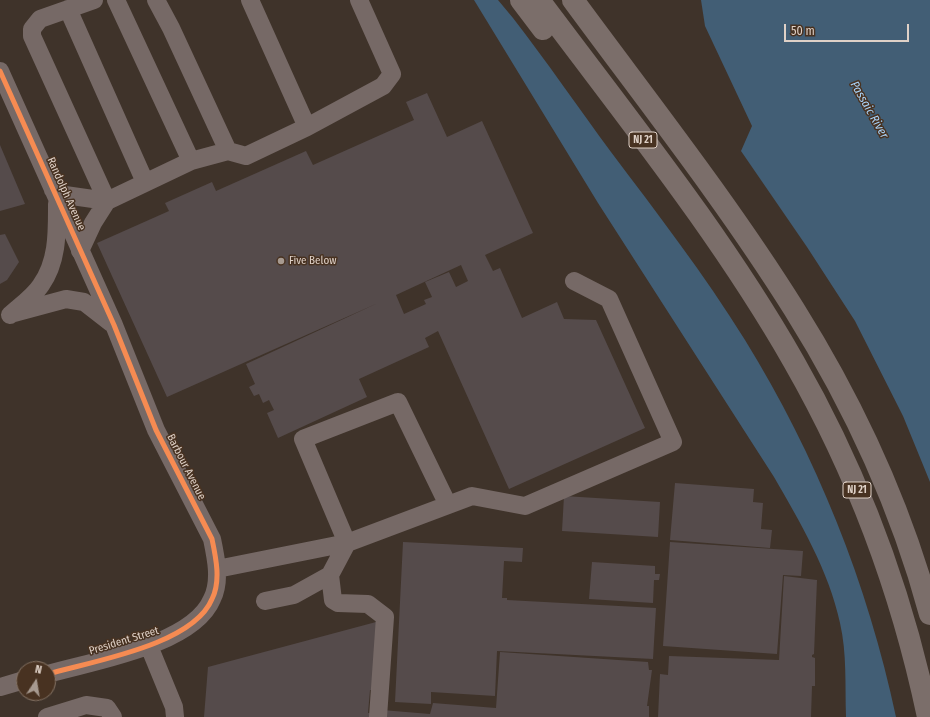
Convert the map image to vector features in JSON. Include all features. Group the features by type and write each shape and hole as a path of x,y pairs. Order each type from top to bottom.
{"highway":[{"path":"521,0 658,181 744,281"},
{"name":"NJ 21","path":"539,0 686,199 744,281 794,363 827,424 873,528 902,613 928,717"},
{"name":"NJ 21","path":"573,0 708,183 767,266 818,349 862,434 898,518 930,614"},
{"path":"591,0 667,103 703,155 767,266"}],"street":[{"path":"94,0 40,19 32,29 32,36 106,200"},
{"path":"116,0 191,161"},
{"path":"156,0 172,28 228,151"},
{"path":"250,0 308,127"},
{"path":"5,316 41,286 54,258 57,234 55,194 106,200 191,161 228,151 246,156 308,127 383,86 392,74 359,0"},
{"path":"68,9 145,182"},
{"name":"Randolph Avenue","path":"0,71 114,326"},
{"path":"80,251 106,200"},
{"path":"217,569 347,543 472,496 525,506 673,442 609,299 574,281"},
{"path":"5,316 66,299 84,302 114,326"},
{"name":"Barbour Avenue","path":"114,326 156,430 212,540 217,569 213,599 200,618"},
{"path":"347,543 303,439 398,402 448,505"},
{"path":"347,543 330,575 332,600 338,603 368,604 385,617 378,717"},
{"path":"265,601 294,595 330,575"},
{"name":"President Street","path":"56,672 149,646 180,633 200,618"},
{"path":"149,646 174,707 175,717"},
{"path":"0,687 16,682"},
{"path":"46,717 86,704 106,708 113,717"}],"water":[{"path":"474,0 498,0 513,18 680,244 729,315 771,384 817,475 837,522 871,618 896,717 846,717 845,658 840,623 829,585 813,547 774,477 598,203"},
{"name":"Passaic River","path":"701,0 930,0 930,482 903,416 855,321 807,247 741,151 752,126 705,26"}],"building":[{"path":"427,93 447,137 482,121 533,233 485,255 493,271 500,268 522,318 557,302 564,319 596,320 645,428 509,489 438,331 425,338 429,347 359,379 367,397 278,438 267,413 274,410 269,400 263,403 259,394 254,396 249,387 255,384 246,364 378,303 167,397 97,243 169,211 165,203 212,182 216,191 306,151 313,165 414,120 406,102","holes":["461,265 468,281 456,287 449,272 425,282 432,297 424,300 426,304 404,314 396,295"]},
{"path":"0,145 25,204 0,211"},
{"path":"5,234 19,262 7,280 0,284 0,235"},
{"path":"675,483 754,489 753,502 763,503 761,529 772,530 770,548 670,540"},
{"path":"564,496 660,502 658,537 562,531"},
{"path":"403,542 523,548 522,562 504,561 502,598 507,598 507,600 656,608 653,659 497,651 495,696 431,692 431,704 395,702"},
{"path":"670,542 803,551 801,576 783,575 777,654 663,646"},
{"path":"592,562 655,566 655,574 660,574 659,580 654,580 653,603 589,599"},
{"path":"784,576 817,580 814,654 812,655 812,657 815,658 815,686 812,686 811,717 658,717 660,674 668,675 669,656 779,660"},
{"path":"376,622 376,691 370,690 368,713 374,713 373,717 204,717 208,667"},
{"path":"500,652 648,662 649,670 652,670 647,706 649,706 649,717 381,717 382,710 430,714 433,703 496,708"}],"cycle path":[{"path":"0,71 114,325 156,430 212,539 217,569 215,592 212,599 201,615 185,628 164,640 140,649 56,672"}],"place":[{"name":"Five Below","path":"281,261"}]}
